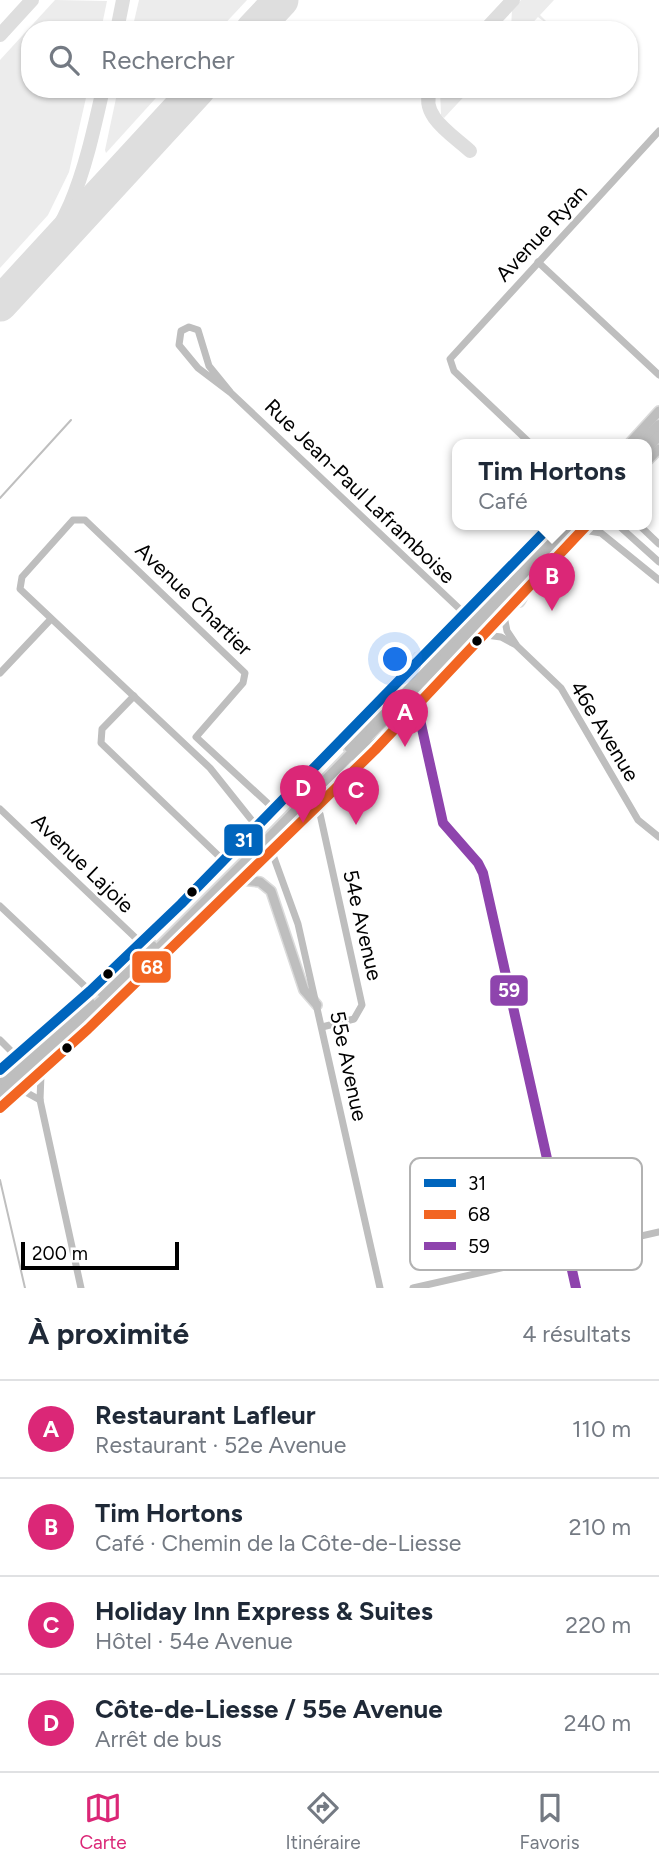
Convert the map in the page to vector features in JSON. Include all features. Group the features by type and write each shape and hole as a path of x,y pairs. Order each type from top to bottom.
{"highway":[{"path":"646,439 659,425"},
{"path":"271,831 559,530"},
{"path":"0,1082 153,946 334,772 558,542 577,530"},
{"path":"519,601 529,582 558,542"},
{"path":"386,708 413,671 419,657"},
{"path":"334,772 390,734"},
{"path":"0,1092 143,964 254,848"},
{"path":"22,1090 67,1034"}],"main road":[{"path":"633,439 659,411"},
{"path":"271,831 275,810 419,657 546,530"},
{"path":"0,1108 41,1074 241,880 254,848 271,831 315,806 390,734 519,601 579,530"},
{"path":"0,1070 90,991 224,860 254,848"},
{"path":"241,880 261,882 271,891 304,990 317,1005"}],"street":[{"name":"Avenue Ryan","path":"526,439 458,375 450,361 659,131"},
{"path":"538,262 659,374"},
{"name":"Rue Jean-Paul Laframboise","path":"231,393 209,366 200,332 192,327 183,329 178,335 179,345 198,368 231,393 465,614"},
{"name":"Avenue Chartier","path":"51,619 22,591 19,582 72,521 81,518 245,673 243,683 196,737 275,810"},
{"path":"592,530 601,533 659,580"},
{"path":"624,530 659,562"},
{"path":"644,530 659,544"},
{"name":"46e Avenue","path":"504,617 507,631 517,646 561,688 638,820 659,837"},
{"path":"0,673 51,619 218,777 254,823"},
{"name":"46e Avenue","path":"486,635 501,637 517,646"},
{"path":"134,696 102,729 100,743 224,860"},
{"path":"417,706 443,823 478,863 482,873 547,1158"},
{"path":"400,724 412,727 422,734"},
{"name":"54e Avenue","path":"315,806 320,814 362,1006 354,1019 322,1027"},
{"name":"Avenue Lajoie","path":"0,809 141,943"},
{"name":"55e Avenue","path":"273,855 294,911 380,1288"},
{"path":"0,906 90,991"},
{"path":"0,1040 16,1056"},
{"path":"41,1074 40,1100 81,1288"},
{"path":"22,1090 40,1100"},
{"path":"413,1288 490,1270"},
{"path":"572,1270 576,1288"}],"shaded area":[{"path":"55,0 107,1 103,21 36,21"},
{"path":"139,0 247,0 227,21 134,21"},
{"path":"521,0 554,0 540,15 546,21 538,17 534,21 511,21 512,9"},
{"path":"21,37 21,98 86,98 69,172 48,215 0,268 0,60"},
{"path":"116,98 156,98 106,153"},
{"path":"440,98 463,98 444,118 441,115"}],"waterway":[{"path":"0,498 71,420"},
{"path":"0,1180 25,1288"}],"taxiway":[{"path":"0,35 32,0"},
{"path":"119,21 123,0"},
{"path":"493,21 513,0"},
{"path":"0,300 43,253 58,229 80,178 101,98"},
{"path":"428,98 429,107 439,124 470,151"}],"runway":[{"path":"261,21 281,0"},
{"path":"0,304 190,98"}],"transit line":[{"name":"31","path":"0,1070 90,991 181,904 546,530"},
{"name":"68","path":"0,1108 88,1029 375,750 582,530"},
{"name":"59","path":"417,706 443,823 478,863 483,873 547,1158"},
{"name":"59","path":"572,1270 576,1288"}],"place":[{"name":"Tim Hortons","path":"552,611"},
{"name":"Restaurant Lafleur","path":"405,747"},
{"name":"Côte-de-Liesse / 55e Avenue","path":"303,823"},
{"name":"Holiday Inn Express & Suites","path":"356,825"}]}
